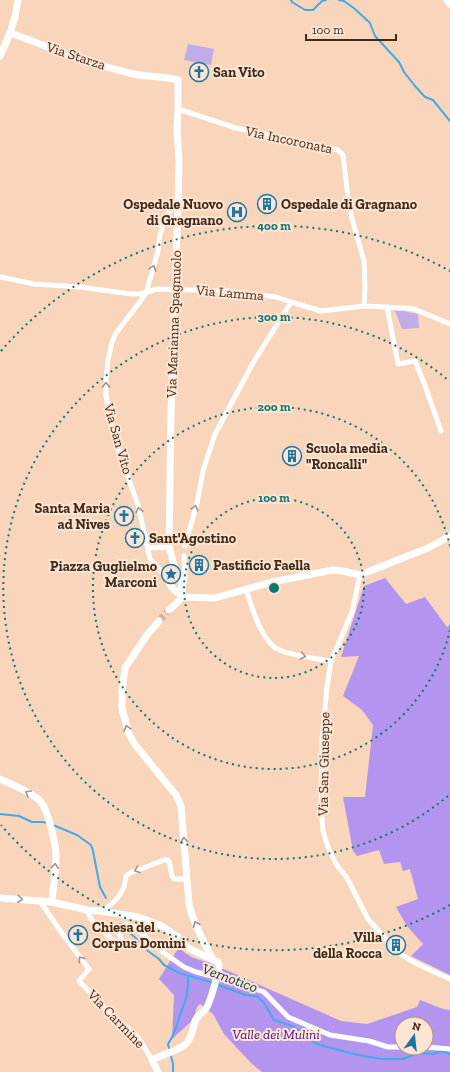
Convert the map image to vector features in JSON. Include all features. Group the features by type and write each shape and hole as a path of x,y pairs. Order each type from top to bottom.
{"street":[{"path":"0,56 10,33 18,0"},
{"path":"447,0 450,4"},
{"path":"14,20 21,37"},
{"name":"Via Starza","path":"10,33 74,58 130,73 178,80"},
{"name":"Via Marianna Spagnuolo","path":"178,80 177,130 179,161 171,413 170,553 174,566 181,580 183,597"},
{"name":"Via Incoronata","path":"178,109 238,129 338,150 343,155 352,219 364,261 364,306"},
{"name":"Via San Vito","path":"167,578 150,559 138,505 115,441 106,396 106,380 112,342 116,333 146,293 158,251 160,234 167,216 178,201"},
{"name":"Via Lamma","path":"0,277 34,284 80,287 131,294 146,293 157,289 237,292 276,297 321,310 364,306 405,308 414,309 450,324"},
{"path":"185,546 197,503 203,471 215,434 253,363 291,302"},
{"path":"387,307 398,364 415,361 441,431"},
{"path":"174,566 167,578 172,588 183,597 215,598 272,582 333,570 360,575 428,548 450,536"},
{"path":"148,548 170,553"},
{"path":"182,587 185,579 184,556"},
{"name":"Via San Giuseppe","path":"360,575 352,612 331,661 322,740 321,808 323,831 328,847 336,864 347,878 368,919 387,940"},
{"path":"246,589 255,616 266,638 275,648 289,653 331,661"},
{"path":"169,610 183,597"},
{"path":"159,621 147,635 125,668 122,691 122,709 129,734 136,746 176,795 181,806 190,910 202,939 213,960"},
{"path":"0,779 24,790 40,800 44,805 52,831 56,855 52,902"},
{"path":"100,911 113,902 124,890 126,876 130,873 164,860 168,860 170,863 171,874 174,879 187,879"},
{"path":"0,898 52,902 87,910 138,917 160,925 178,937 188,948 218,962 219,968 207,1009 196,1019 188,1043 152,1060 158,1072"},
{"name":"Via Carmine","path":"40,901 63,935 89,969 79,981 110,1013 138,1037 152,1060"},
{"path":"87,910 91,919 120,946 122,941 119,933 127,924 133,926 164,953 184,967 264,992 288,1017 330,1035 369,1041 388,1048 394,1048"},
{"path":"193,950 199,947 202,943 202,939"},
{"path":"398,952 418,964 450,979"},
{"path":"434,1048 450,1049"}],"shaded area":[{"path":"188,44 214,49 211,65 184,60"},
{"path":"395,311 418,314 419,328 402,329"}],"green space":[{"path":"385,578 406,604 425,597 447,627 450,624 450,975 411,956 423,944 407,926 396,907 418,899 410,869 403,871 400,862 384,864 379,850 357,856 353,851 343,797 365,797 373,725 362,710 343,696 359,656 341,657 364,586"},
{"name":"Valle dei Mulini","path":"179,947 192,957 208,962 341,1021 367,1024 417,1007 420,1000 450,1010 450,1072 262,1072 251,1063 224,1034 213,1014 200,1004 197,1007 193,1020 172,1039 174,995 159,979"}],"waterway":[{"path":"291,0 305,10 313,10 322,1 326,0"},
{"path":"339,0 344,1 355,9 370,23 375,36 399,62 404,72 415,86 425,97 433,100 450,121"},
{"name":"Vernotico","path":"0,814 19,816 32,822 47,823"},
{"name":"Vernotico","path":"53,825 77,835 91,845 100,887 106,898"},
{"name":"Vernotico","path":"120,924 164,965 179,973 246,995 257,996 264,1003 274,1020 292,1026 320,1045 358,1055 382,1059 402,1059 419,1053 433,1054 442,1051 450,1054"},
{"path":"173,1072 173,1064 168,1044 175,1032 186,998 188,990 188,976"}],"tunnel":[{"path":"159,621 169,610"},
{"path":"387,940 398,952"}],"place":[{"name":"San Vito","path":"199,72"},
{"name":"Ospedale di Gragnano","path":"267,204"},
{"name":"Ospedale Nuovo di Gragnano","path":"237,212"},
{"name":"Scuola media \"Roncalli\"","path":"292,456"},
{"name":"Santa Maria ad Nives","path":"124,516"},
{"name":"Sant'Agostino","path":"135,538"},
{"name":"Pastificio Faella","path":"199,565"},
{"name":"Piazza Guglielmo Marconi","path":"171,574"},
{"name":"Chiesa del Corpus Domini","path":"78,935"},
{"name":"Villa della Rocca","path":"396,945"}]}
